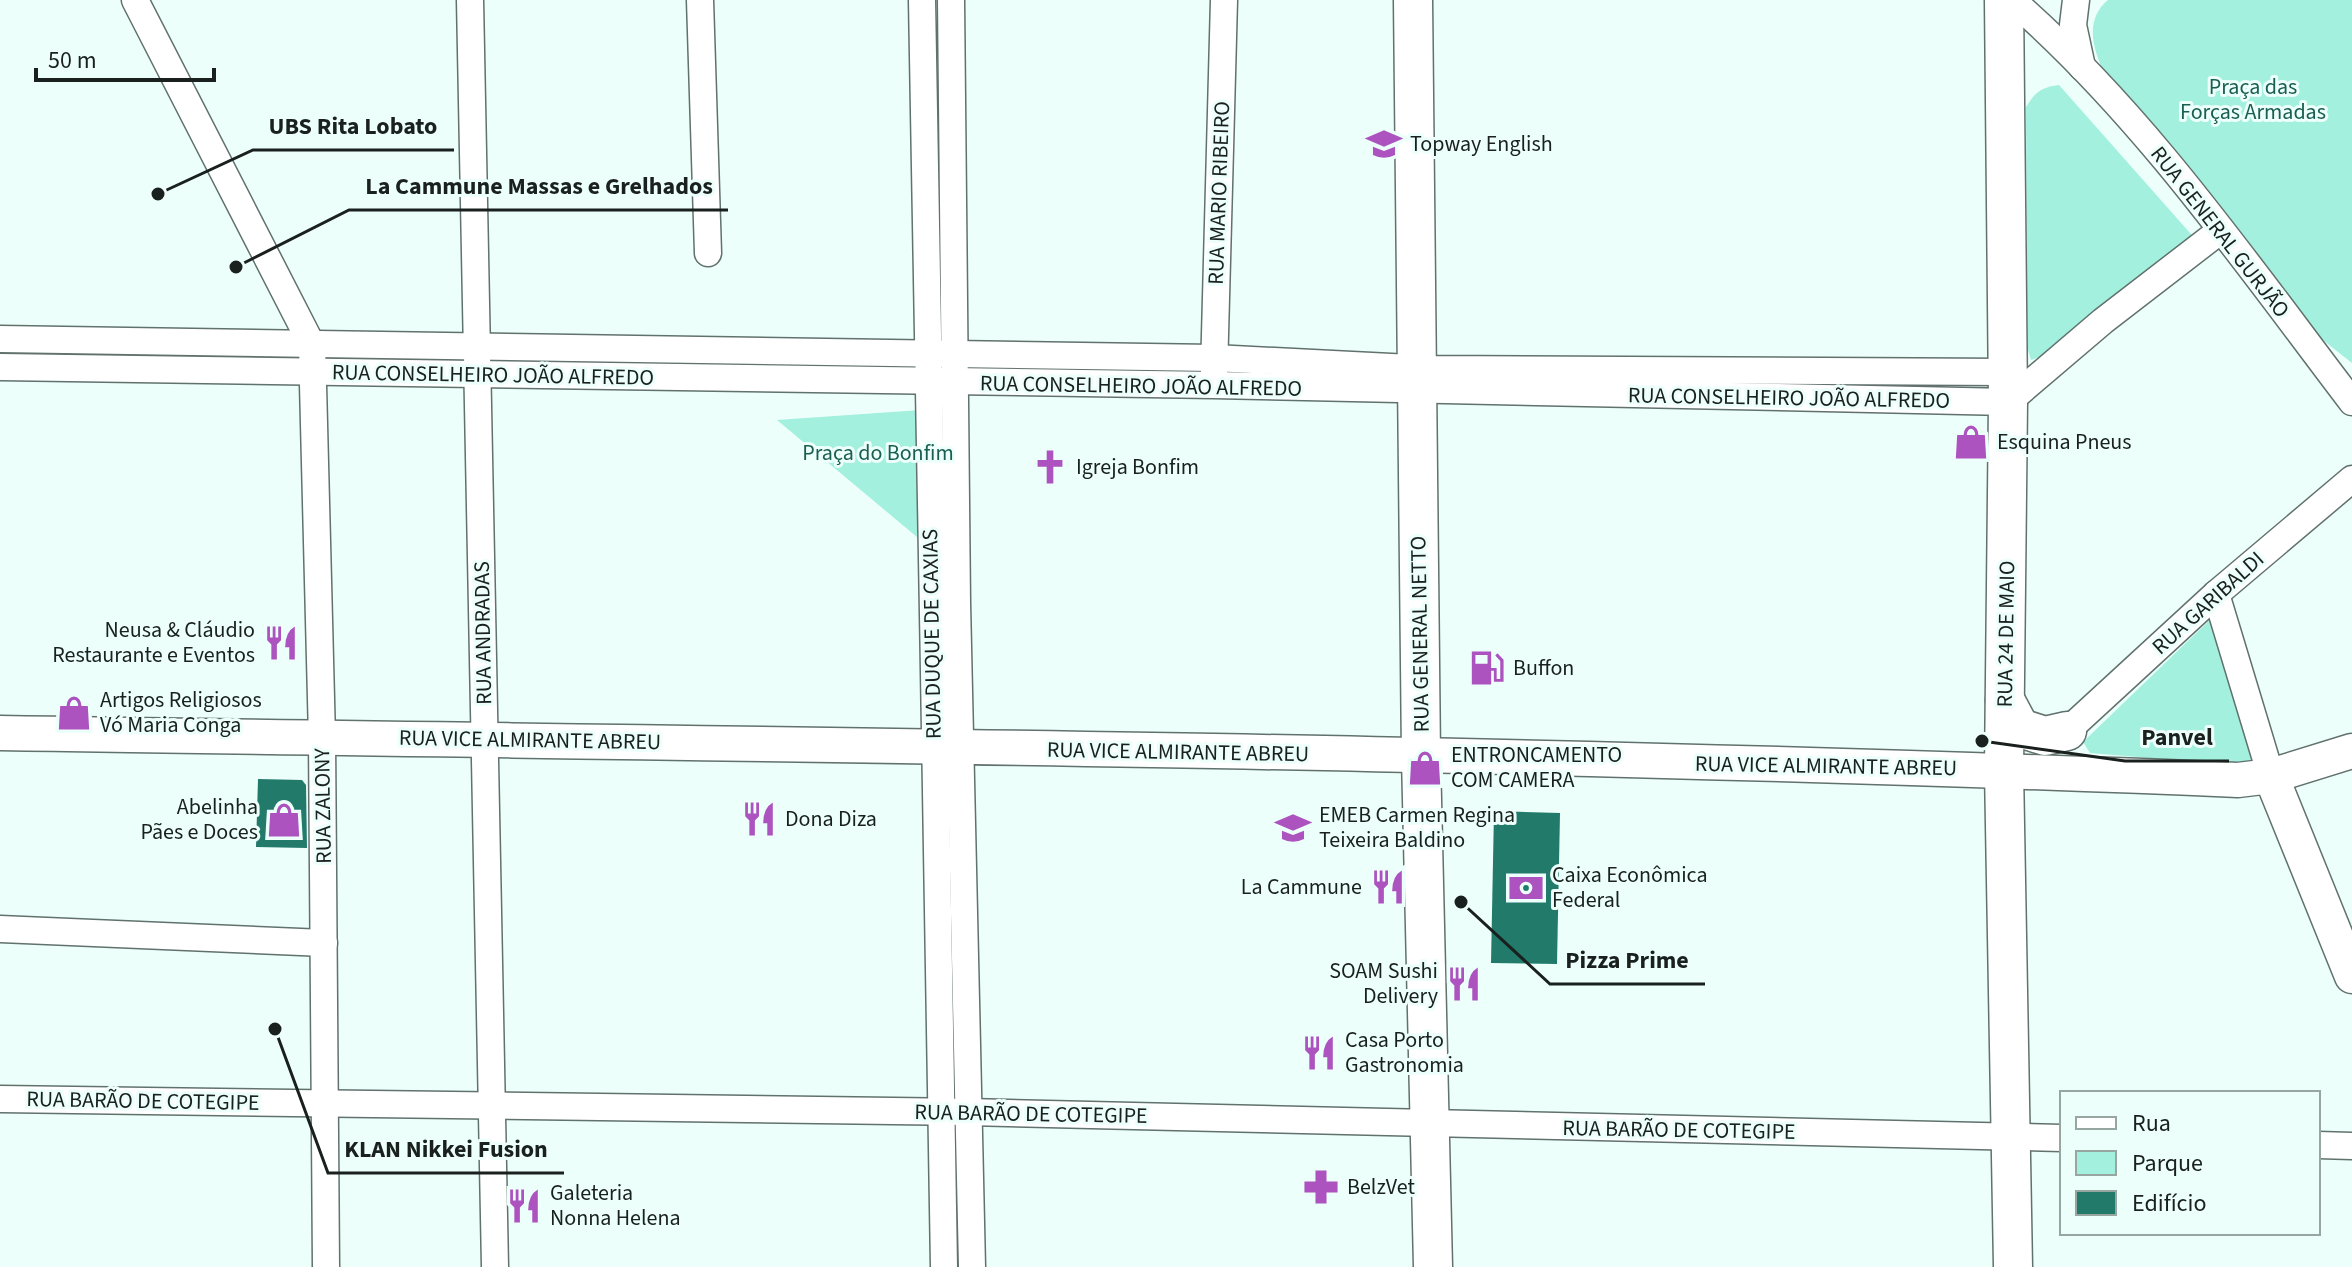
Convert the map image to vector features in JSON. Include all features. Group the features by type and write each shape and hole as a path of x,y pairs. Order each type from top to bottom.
{"main road":[{"name":"RUA GENERAL NETTO","path":"1413,0 1421,757 1433,1267"},
{"name":"RUA 24 DE MAIO","path":"2004,0 2007,387 2004,770 2013,1267"},
{"path":"2005,700 2020,728 2045,736 2067,731"}],"street":[{"path":"135,0 312,345"},
{"name":"RUA ANDRADAS","path":"470,0 495,1267"},
{"path":"700,0 708,253"},
{"name":"RUA DUQUE DE CAXIAS","path":"922,0 930,602 947,748 951,832 955,1112 944,1227 944,1267"},
{"name":"RUA DUQUE DE CAXIAS","path":"947,748 957,603 951,0"},
{"name":"RUA MARIO RIBEIRO","path":"1214,385 1224,0"},
{"name":"RUA GENERAL GURJÃO","path":"2012,0 2082,67 2141,132 2221,230 2352,402"},
{"path":"2076,0 2073,25 2082,67"},
{"path":"924,161 953,163"},
{"path":"2007,387 2103,321 2221,230"},
{"path":"925,231 954,232"},
{"name":"RUA CONSELHEIRO JOÃO ALFREDO","path":"0,339 312,345 381,359 610,363 708,352 1214,358 1305,375 1418,380 1612,382 1702,369 2007,387"},
{"path":"171,342 171,370"},
{"name":"RUA ZALONY","path":"312,345 322,738 326,1267"},
{"path":"708,352 708,379"},
{"path":"1076,384 1077,356"},
{"name":"RUA CONSELHEIRO JOÃO ALFREDO","path":"0,367 314,372 381,359"},
{"name":"RUA CONSELHEIRO JOÃO ALFREDO","path":"610,363 708,379 926,383 1214,385 1305,375"},
{"path":"1702,369 1703,398"},
{"name":"RUA CONSELHEIRO JOÃO ALFREDO","path":"1612,382 1703,398 2007,387"},
{"name":"RUA GARIBALDI","path":"2067,731 2216,594 2352,479"},
{"path":"2216,594 2271,776 2352,976"},
{"path":"930,602 957,603"},
{"path":"2067,731 2066,747 2071,760 2105,775"},
{"name":"RUA VICE ALMIRANTE ABREU","path":"0,733 486,738 1421,757 2004,770 2238,780 2271,776 2352,751"},
{"path":"0,929 324,943"},
{"name":"RUA BARÃO DE COTEGIPE","path":"0,1099 955,1112 2060,1138"},
{"name":"RUA DUQUE DE CAXIAS","path":"955,1112 971,1227 972,1267"},
{"path":"2320,1145 2352,1146"},
{"path":"944,1227 971,1227"}],"green space":[{"name":"Praça das Forças Armadas","path":"2108,0 2352,0 2352,363 2319,337 2104,73 2094,45 2093,26 2100,8"},
{"path":"2059,85 2198,242 2042,356 2031,360 2027,347 2026,107 2040,91"},
{"name":"Praça do Bonfim","path":"921,410 917,537 777,420"},
{"path":"2216,614 2257,767 2090,753 2083,742"}],"building":[{"name":"Abelinha Pães e Doces","path":"258,779 302,780 306,785 307,848 256,847"},
{"name":"Caixa Econômica Federal","path":"1494,811 1560,813 1557,964 1491,963"}],"place":[{"name":"Topway English","path":"1384,144"},
{"name":"UBS Rita Lobato","path":"158,194"},
{"name":"La Cammune Massas e Grelhados","path":"236,267"},
{"name":"Esquina Pneus","path":"1971,442"},
{"name":"Igreja Bonfim","path":"1050,467"},
{"name":"Neusa & Cláudio Restaurante e Eventos","path":"281,643"},
{"name":"Buffon","path":"1487,668"},
{"name":"Artigos Religiosos Vó Maria Conga","path":"74,713"},
{"name":"Panvel","path":"1982,741"},
{"name":"ENTRONCAMENTO COM CAMERA","path":"1425,768"},
{"name":"Dona Diza","path":"759,819"},
{"name":"Abelinha Pães e Doces","path":"284,820"},
{"name":"EMEB Carmen Regina Teixeira Baldino","path":"1293,828"},
{"name":"La Cammune","path":"1388,887"},
{"name":"Caixa Econômica Federal","path":"1526,888"},
{"name":"Pizza Prime","path":"1461,902"},
{"name":"SOAM Sushi Delivery","path":"1464,984"},
{"name":"KLAN Nikkei Fusion","path":"275,1029"},
{"name":"Casa Porto Gastronomia","path":"1319,1053"},
{"name":"BelzVet","path":"1321,1187"},
{"name":"Galeteria Nonna Helena","path":"524,1206"}]}
